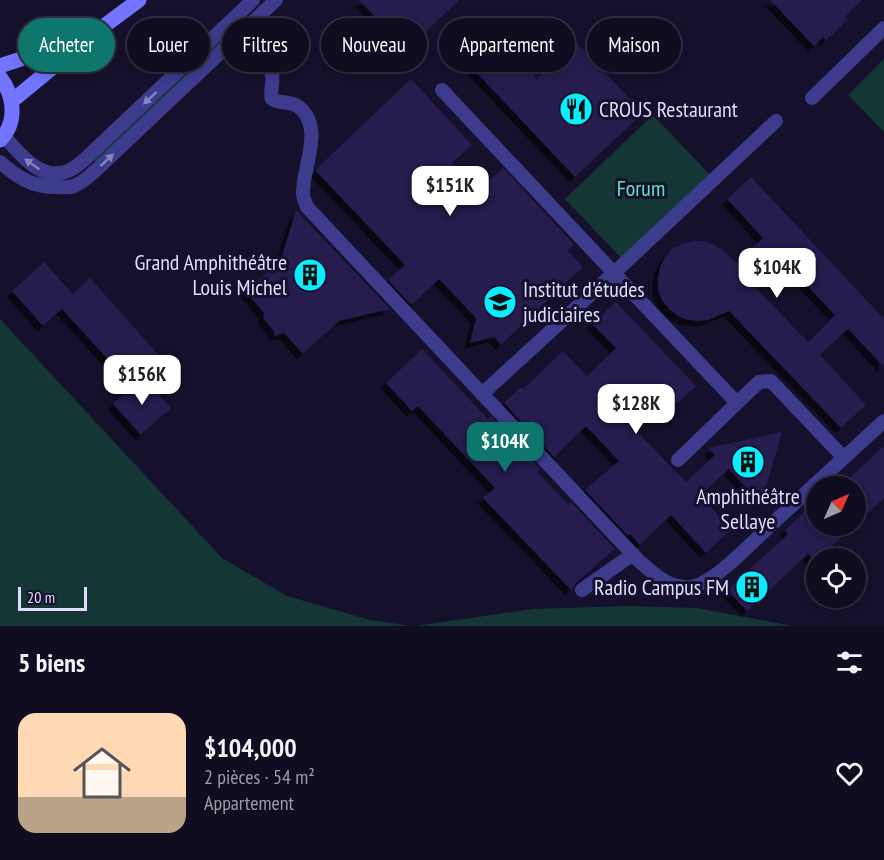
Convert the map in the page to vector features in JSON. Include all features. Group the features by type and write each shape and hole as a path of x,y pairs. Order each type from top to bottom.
{"main road":[{"path":"115,18 139,0"},
{"path":"0,66 18,60"},
{"path":"12,101 48,72"},
{"path":"0,77 8,88 12,101 10,125 2,138"}],"lane":[{"path":"234,18 253,0"},
{"path":"257,18 276,0"},
{"path":"812,98 884,28"},
{"path":"2,138 39,170 54,174 69,172 222,30"},
{"path":"0,162 19,178 40,186 63,188 79,184 222,51"},
{"path":"272,72 273,85 270,92 272,99 296,105 308,120 312,141 303,195 307,207 639,561 663,581 678,587 693,586 715,575 884,421"},
{"path":"442,90 737,403"},
{"path":"482,393 614,273 776,120"},
{"path":"678,460 759,382 771,381 844,458"},
{"path":"582,590 633,554"}],"green space":[{"path":"222,38 222,44 210,55 210,47"},
{"path":"884,59 884,132 848,95"},
{"path":"184,72 193,72 97,164 93,159"},
{"name":"Forum","path":"653,115 714,179 626,263 565,199"},
{"path":"0,319 222,558 287,596 370,620 412,626 0,626"},
{"path":"628,606 697,608 793,626 416,626 533,609"}],"building":[{"path":"359,0 459,0 427,31 427,18 376,18"},
{"path":"770,0 862,0 845,17 848,19 826,41 823,37 814,46"},
{"name":"CROUS Restaurant","path":"576,42 587,54 587,72 604,72 643,113 575,177 476,72 530,72 537,79 544,72 575,72"},
{"path":"411,79 472,145 452,163 478,191 503,168 574,244 568,251 583,267 501,345 494,337 470,343 476,318 439,279 414,303 410,304 388,280 405,265 315,170"},
{"path":"751,177 884,319 884,367 848,329 820,355 866,405 841,428 729,311 708,320 688,320 678,316 662,300 658,290 660,267 672,249 693,241 704,241 723,250 736,263 763,238 727,199","holes":["775,252 835,315 808,342 746,278"]},
{"name":"Grand Amphithéâtre Louis Michel","path":"296,210 390,309 339,321 303,354 284,333 275,336 263,318 264,313 246,292 281,259"},
{"path":"44,262 73,294 90,278 162,359 132,386 62,309 43,326 12,291"},
{"path":"616,302 696,386 672,408 654,390 625,419 686,482 715,455 708,448 782,432 761,504 729,469 700,496 732,529 706,553 671,515 640,545 630,534 628,536 585,490 619,461 586,426 554,457 504,403 521,387 523,389 563,351 587,376 616,348 592,324"},
{"path":"422,349 488,419 491,416 540,469 537,472 568,504 571,502 615,549 571,590 483,498 495,488 418,406 412,411 386,383"},
{"path":"143,377 171,408 141,435 113,404"},
{"path":"884,446 884,498 866,515 866,476 852,476"},
{"path":"806,510 806,536 843,536 830,548 806,548 806,556 747,611 727,590 788,534 785,530"}],"place":[{"name":"CROUS Restaurant","path":"576,109"},
{"name":"Grand Amphithéâtre Louis Michel","path":"310,275"},
{"name":"Institut d'études judiciaires","path":"500,302"},
{"name":"Amphithéâtre Sellaye","path":"748,462"},
{"name":"Radio Campus FM","path":"752,587"}]}
